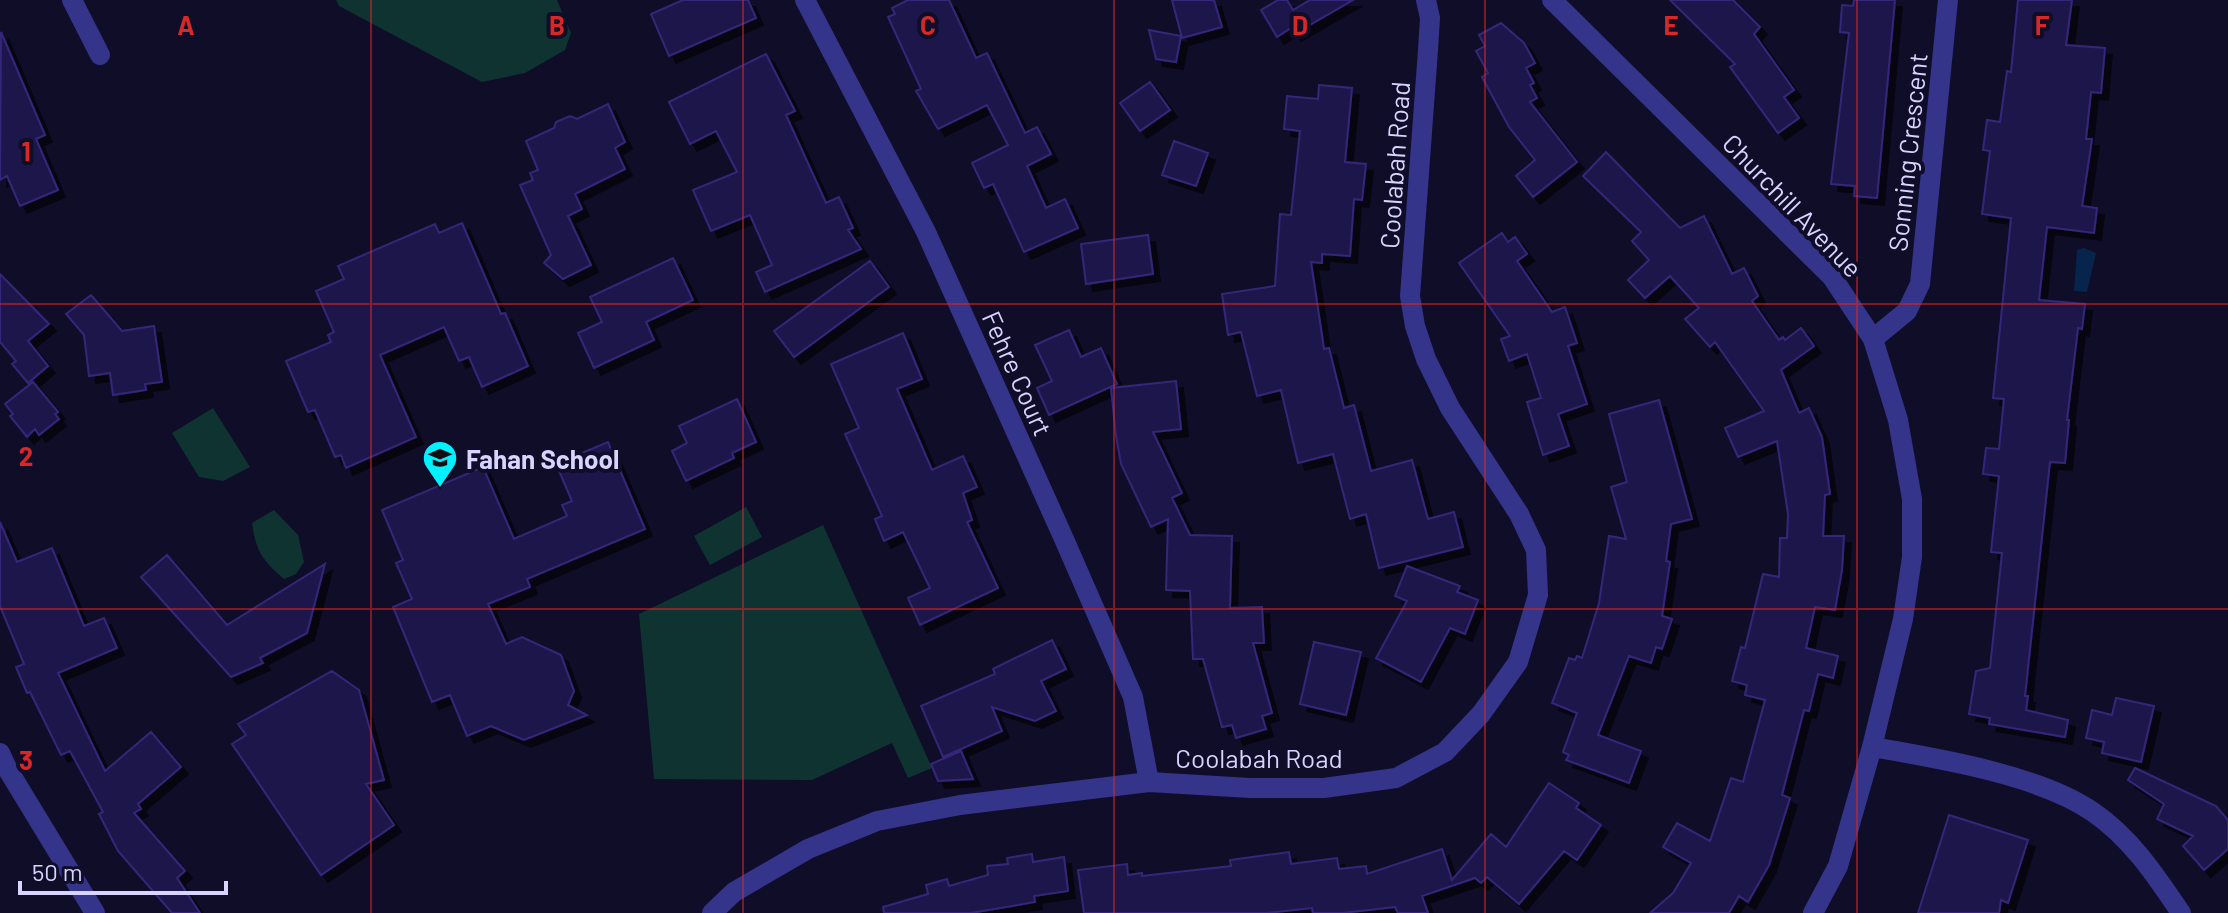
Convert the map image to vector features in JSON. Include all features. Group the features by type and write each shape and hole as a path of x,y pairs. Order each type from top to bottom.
{"street":[{"path":"72,0 100,55"},
{"name":"Fehre Court","path":"805,0 926,232 1083,582 1133,697 1149,782"},
{"name":"Coolabah Road","path":"712,913 734,892 808,849 877,821 960,805 1149,782 1250,788 1324,788 1396,778 1445,752 1481,714 1518,662 1538,595 1536,550 1519,514 1450,408 1426,359 1415,326 1410,296 1430,18 1426,0"},
{"name":"Churchill Avenue","path":"1552,0 1832,277 1873,339 1898,420 1912,499 1912,557 1903,619 1872,747 1838,866 1813,913"},
{"name":"Sonning Crescent","path":"1873,339 1907,311 1920,284 1948,0"},
{"path":"1872,747 2009,776 2092,811 2129,843 2181,913"},
{"path":"0,753 95,913"}],"green space":[{"path":"336,0 557,0 571,33 565,50 525,73 482,82 339,6"},
{"path":"213,408 250,467 223,481 199,477 172,433"},
{"path":"746,507 762,537 710,565 694,536"},
{"path":"274,510 298,535 304,562 296,574 284,579 261,554 252,523"},
{"path":"823,525 932,768 908,778 892,743 812,780 654,779 639,614"}],"water":[{"path":"2084,248 2096,253 2087,292 2074,291 2077,250"}],"building":[{"path":"683,0 748,0 756,18 669,56 651,14"},
{"path":"908,0 949,0 976,58 987,53 1025,133 1037,127 1051,154 1027,166 1046,208 1065,199 1078,228 1024,252 993,184 984,188 972,163 1008,145 987,105 938,129 916,91 921,89 888,17 895,14 892,8"},
{"path":"1172,0 1214,0 1222,27 1182,38"},
{"path":"1278,0 1287,0 1293,10 1310,0 1353,0 1294,34 1291,28 1277,37 1261,10"},
{"path":"1670,0 1733,0 1760,27 1754,34 1794,90 1784,97 1799,118 1778,133 1730,67 1735,64"},
{"path":"1854,0 1895,0 1877,198 1854,196 1855,186 1831,184 1849,33 1840,32 1842,5 1853,6"},
{"path":"2018,0 2072,0 2066,45 2105,48 2101,93 2091,92 2086,139 2092,139 2082,206 2097,208 2094,233 2047,227 2039,300 2085,304 2082,329 2078,328 2065,463 2050,462 2025,696 2028,696 2026,710 2068,720 2065,737 1989,724 1990,718 1969,714 1976,671 1990,668 2002,553 1991,552 1999,476 1983,474 1986,448 1999,449 2004,399 1993,398 2011,218 1982,214 1990,151 1983,150 1987,120 2000,122 2007,71 2011,72"},
{"path":"1501,23 1524,43 1535,63 1526,68 1537,98 1530,102 1577,162 1533,197 1516,176 1535,160 1509,127 1482,77 1488,73 1476,51 1485,46 1479,35"},
{"path":"1149,30 1181,36 1176,62 1156,59"},
{"path":"1,32 45,135 36,139 58,190 20,206 7,176 0,180"},
{"path":"766,54 795,111 786,115 826,203 839,197 853,228 848,230 861,249 765,292 756,272 772,265 750,215 711,231 693,190 737,172 716,131 690,144 669,102"},
{"path":"1150,82 1170,110 1140,131 1120,103"},
{"path":"1319,85 1352,88 1345,162 1366,164 1362,200 1354,199 1350,256 1322,254 1322,263 1311,262 1324,349 1329,348 1344,408 1354,405 1371,471 1412,460 1428,519 1454,512 1463,547 1379,568 1366,514 1350,519 1333,454 1298,463 1281,390 1257,396 1241,332 1228,335 1222,294 1275,286 1280,214 1291,215 1300,131 1284,129 1287,96 1318,99"},
{"path":"608,104 625,142 615,148 625,169 575,194 582,209 568,216 591,265 563,279 544,263 551,255 520,185 533,180 530,173 538,170 526,141 554,128 556,122 570,116 577,119"},
{"path":"1174,141 1208,153 1196,186 1162,175"},
{"path":"1606,152 1680,228 1704,216 1732,274 1744,268 1758,296 1752,301 1779,340 1783,337 1785,340 1801,328 1814,346 1781,370 1799,413 1809,408 1822,437 1830,494 1825,495 1823,536 1844,536 1835,610 1815,607 1806,648 1838,656 1833,678 1818,674 1809,711 1804,710 1782,795 1790,798 1769,865 1748,902 1739,896 1729,913 1650,913 1673,893 1691,863 1663,847 1677,823 1710,841 1731,778 1743,782 1765,700 1745,695 1747,685 1732,681 1741,647 1745,648 1763,574 1779,577 1780,538 1787,538 1788,514 1777,441 1738,457 1725,428 1764,411 1715,342 1710,347 1685,319 1699,308 1670,276 1645,298 1628,280 1649,260 1632,241 1641,232 1583,176"},
{"path":"462,223 501,314 505,313 528,366 482,387 469,357 459,361 444,327 380,355 416,437 346,468 341,455 335,457 315,410 308,412 286,361 331,342 328,335 334,332 316,291 344,279 338,266 435,224 439,233"},
{"path":"1502,233 1508,242 1515,237 1527,254 1517,261 1552,312 1565,307 1577,343 1568,346 1587,404 1558,414 1569,446 1543,455 1527,402 1541,398 1527,354 1509,361 1501,339 1510,336 1459,263"},
{"path":"1148,235 1153,274 1086,284 1081,244"},
{"path":"673,258 693,300 646,322 654,340 594,368 578,333 602,322 590,297"},
{"path":"870,261 889,287 794,357 774,331"},
{"path":"0,274 49,324 28,341 48,366 28,383 12,364 16,361 0,342"},
{"path":"91,295 122,331 154,326 162,382 145,384 146,390 113,395 110,373 89,376 84,335 66,314"},
{"path":"1069,330 1081,357 1101,348 1117,384 1049,415 1037,388 1052,381 1035,345"},
{"path":"903,333 922,379 897,389 932,470 963,456 977,487 963,493 972,520 967,522 998,588 920,625 908,598 930,588 903,532 884,541 875,519 882,516 845,434 859,428 831,364"},
{"path":"1176,381 1181,429 1153,432 1182,493 1172,498 1190,535 1232,536 1230,608 1262,607 1264,643 1253,643 1272,713 1262,716 1266,729 1236,738 1232,725 1222,727 1203,659 1193,659 1190,591 1166,590 1168,519 1151,527 1121,464 1116,436 1111,388"},
{"path":"33,382 58,412 55,414 59,419 39,435 35,429 27,437 10,416 13,414 5,404"},
{"path":"737,399 756,442 732,453 734,458 686,481 672,451 687,443 679,426"},
{"path":"1659,400 1692,519 1671,524 1666,561 1670,562 1662,616 1672,619 1662,649 1656,647 1651,663 1629,656 1598,735 1641,751 1629,783 1566,760 1569,755 1563,752 1577,713 1552,703 1569,658 1582,658 1599,603 1609,536 1626,539 1611,487 1627,482 1609,414"},
{"path":"608,442 645,529 527,579 530,587 488,604 506,644 522,637 561,655 574,691 568,705 587,715 524,740 491,726 467,736 450,695 432,702 393,607 412,599 396,563 403,560 382,510 483,467 514,539 567,516 562,505 572,501 556,464"},
{"path":"0,522 17,562 52,548 84,626 104,618 117,648 58,673 105,771 151,732 181,767 138,804 141,809 134,813 185,871 177,878 200,913 172,913 118,851 99,814 103,812 70,751 61,755 30,692 27,693 16,667 24,664 0,606"},
{"path":"167,555 227,625 325,564 307,633 260,658 263,663 231,677 141,577"},
{"path":"1407,566 1460,586 1457,592 1478,600 1465,634 1450,628 1421,682 1376,658 1407,601 1395,596"},
{"path":"1052,640 1066,669 1041,681 1056,711 1035,721 992,707 1002,731 943,757 921,706 995,674 993,669"},
{"path":"1314,642 1361,652 1346,715 1300,704"},
{"path":"332,671 359,690 384,780 366,784 394,825 321,875 232,744 246,735 238,724"},
{"path":"2116,698 2154,706 2141,762 2102,753 2104,742 2086,738 2092,710 2112,715"},
{"path":"961,751 973,779 938,781 931,764"},
{"path":"2135,768 2216,806 2228,820 2228,849 2204,870 2183,846 2193,836 2157,819 2164,804 2128,780"},
{"path":"1549,783 1579,803 1576,808 1601,825 1577,860 1564,851 1519,904 1487,877 1481,883 1475,878 1422,896 1428,913 1398,913 1395,907 1342,913 1313,913 1312,908 1267,913 1084,913 1078,870 1127,864 1128,875 1142,873 1142,876 1231,866 1230,860 1289,852 1291,864 1337,858 1339,869 1366,866 1367,874 1442,849 1452,880 1491,834 1506,847"},
{"path":"1949,815 2028,840 2008,903 2001,900 1999,913 1918,913"},
{"path":"1032,854 1033,862 1064,857 1068,891 1034,896 1035,902 971,913 884,913 883,907 928,894 926,885 947,879 949,886 988,875 987,866 1008,864 1007,858"}],"place":[{"name":"Fahan School","path":"440,489"}]}
